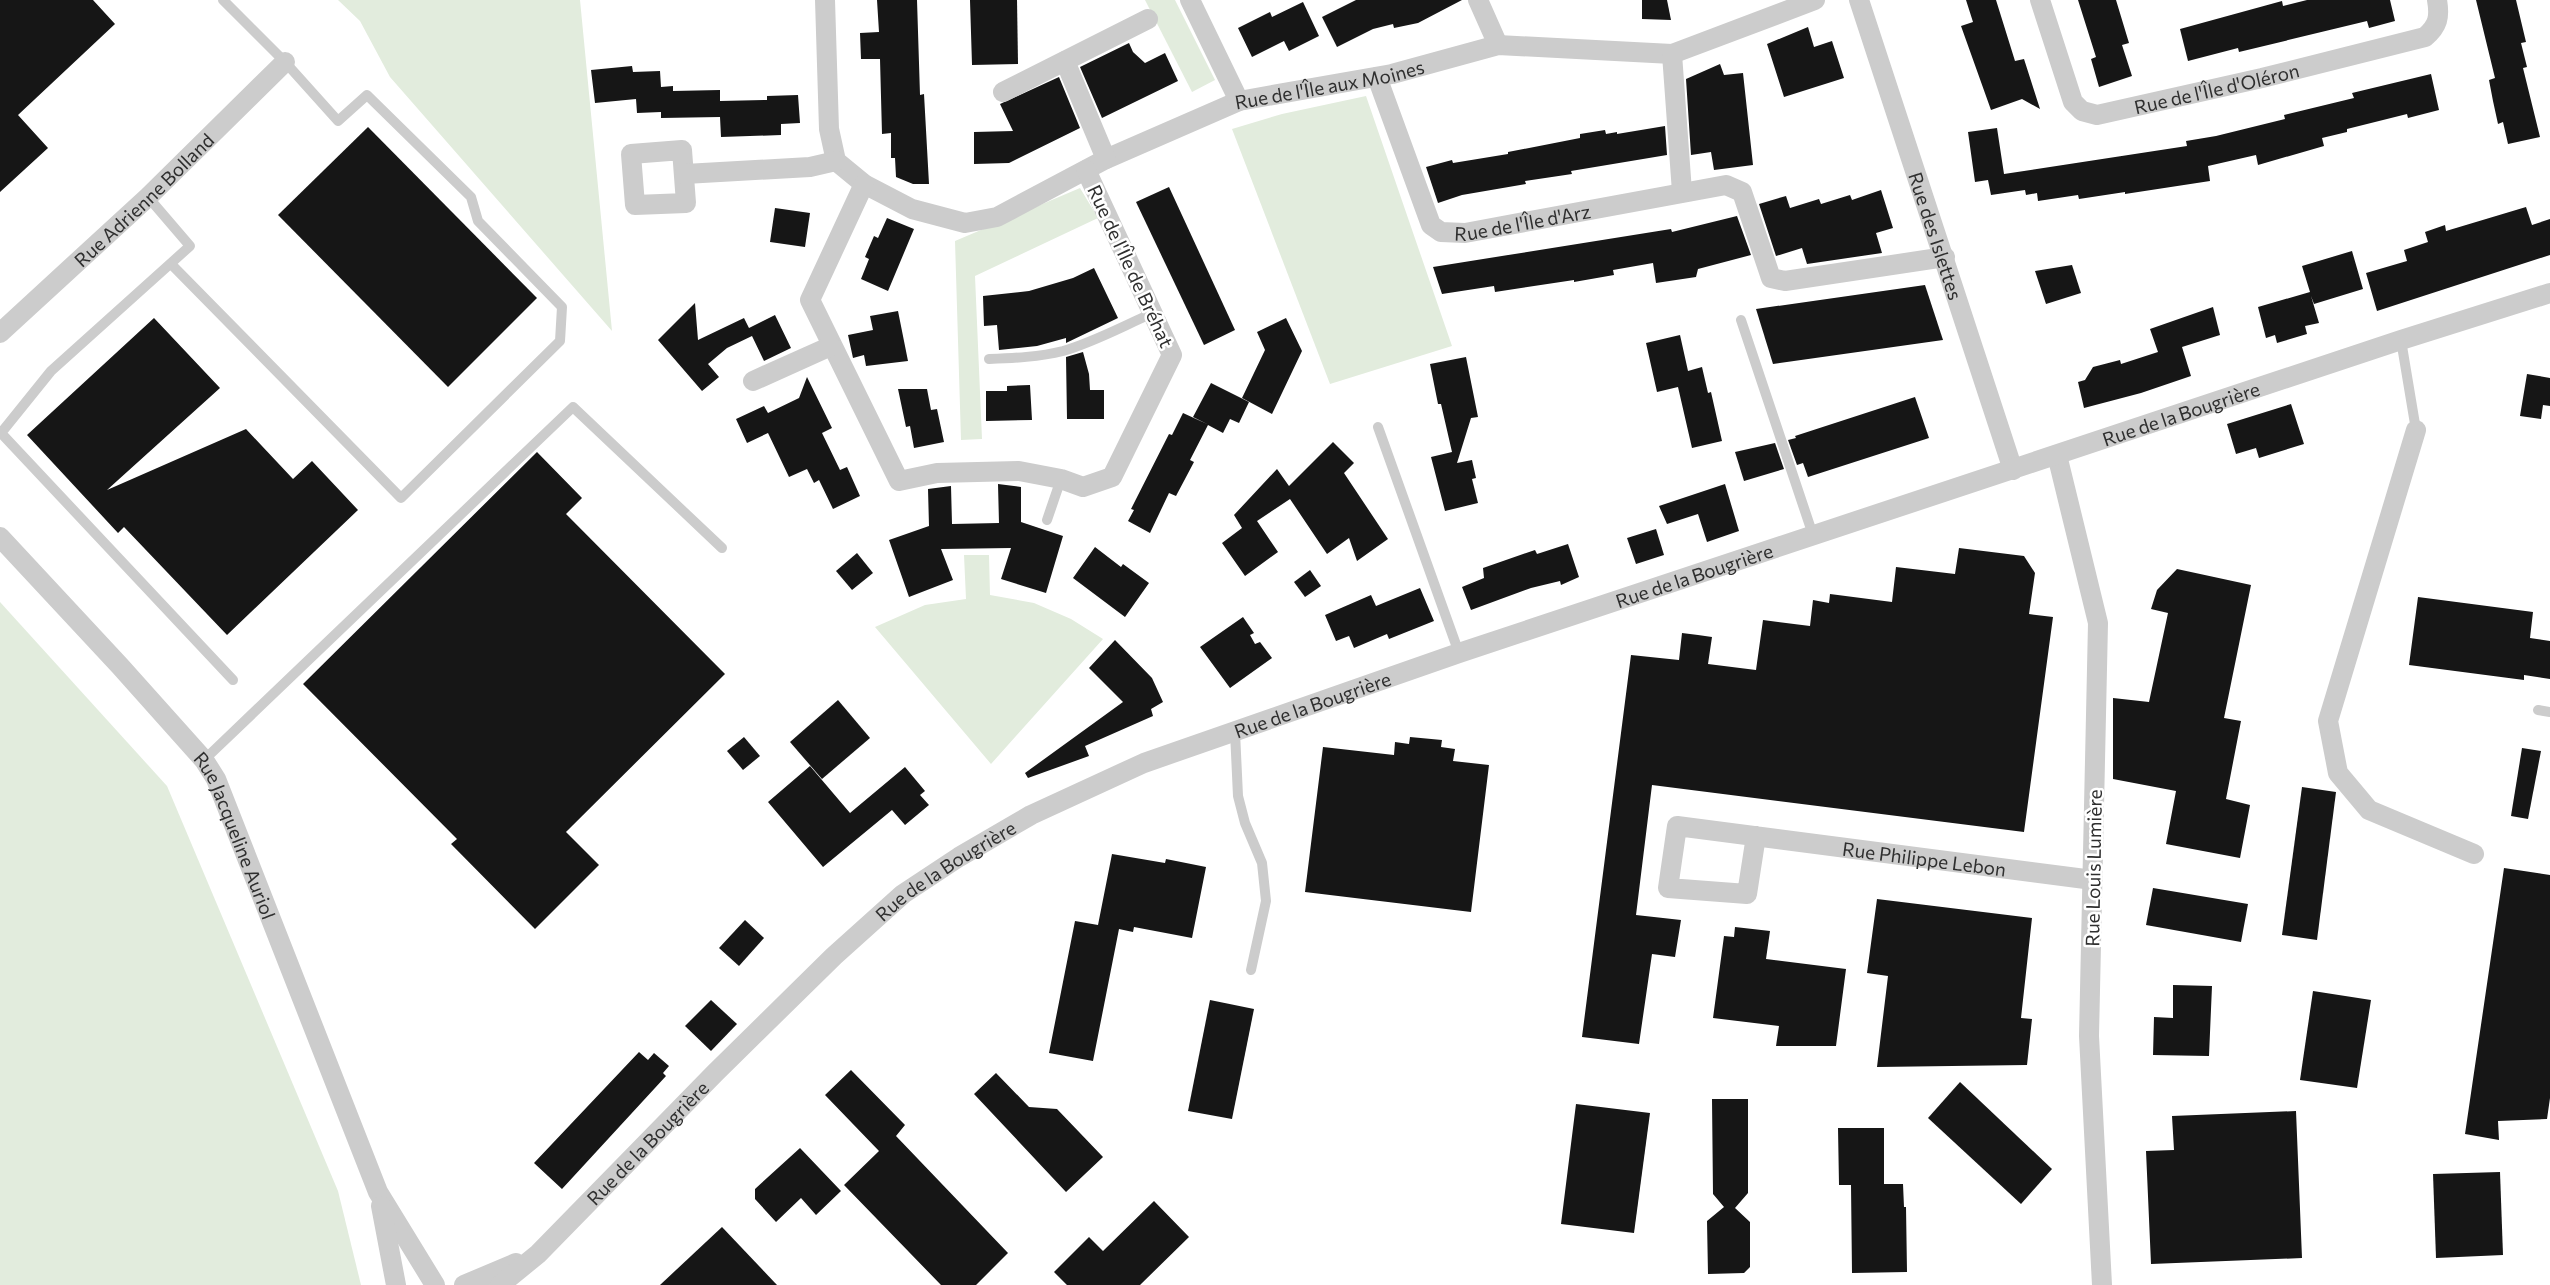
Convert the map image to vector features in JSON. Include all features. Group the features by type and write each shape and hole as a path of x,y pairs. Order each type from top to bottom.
{"street":[{"path":"685,174 810,167 836,161 829,129 825,0"},
{"path":"1190,0 1240,101"},
{"path":"1478,0 1498,45"},
{"name":"Rue de l'Île aux Moines","path":"836,161 864,184 912,209 965,223 997,217 1106,159 1240,101 1377,77 1498,45 1672,54 1815,0"},
{"name":"Rue des Islettes","path":"1859,0 1945,257 2013,470"},
{"name":"Rue de l'Île d'Oléron","path":"2040,0 2073,102 2082,111 2097,115 2262,78 2425,36 2435,29 2439,12 2437,0"},
{"path":"1002,92 1148,19"},
{"path":"1672,54 1682,192"},
{"path":"1065,61 1106,159"},
{"name":"Rue Adrienne Bolland","path":"0,333 148,198 285,62"},
{"name":"Rue de l'Île d'Arz","path":"1377,77 1431,225 1441,232 1465,233 1726,185 1742,192 1766,270 1771,278 1785,281 1945,257"},
{"name":"Rue de l'Île de Bréhat","path":"831,346 899,481 937,473 973,470 1019,471 1083,487 1112,476 1172,355 1086,170"},
{"path":"753,381 831,346 810,300 864,184"},
{"name":"Rue de la Bougrière","path":"500,1285 538,1254 715,1073 834,956 903,894 959,857 1031,815 1144,763 1459,653 2401,340 2550,293"},
{"path":"2416,430 2328,721 2338,773 2369,810 2474,854"},
{"name":"Rue Louis Lumière","path":"2057,455 2098,623 2089,1036 2102,1285"},
{"name":"Rue Jacqueline Auriol","path":"0,536 204,760 216,779 378,1192 435,1285"},
{"name":"Rue Philippe Lebon","path":"1756,836 1746,894 1668,888 1677,826 1756,836 2093,880"},
{"name":"Rue Jacqueline Auriol","path":"378,1192 396,1285"},
{"name":"Rue de la Bougrière","path":"464,1285 538,1254"}],"lane":[{"path":"171,264 401,498 560,341 562,307 478,221 470,197 367,95 338,121 285,62 223,0"},
{"path":"148,198 190,246 50,371 1,433 232,680"},
{"path":"989,359 1027,357 1063,350 1099,338 1153,312"},
{"path":"1741,320 1813,536"},
{"path":"2401,340 2416,430"},
{"path":"204,760 573,406 722,548"},
{"path":"1378,427 1459,653"},
{"path":"1047,520 1061,480"},
{"path":"2538,710 2550,712"},
{"path":"1235,732 1238,796 1245,823 1262,863 1266,901 1251,970"}],"green space":[{"path":"338,0 580,0 612,331 390,77 360,21"},
{"path":"1145,0 1175,0 1215,80 1192,92"},
{"path":"1366,96 1452,346 1330,384 1232,129 1282,114"},
{"path":"1080,188 1098,218 975,276 982,439 961,440 955,241"},
{"path":"964,555 989,555 990,595 1034,603 1071,619 1103,639 991,764 875,627 925,605 966,599"},
{"path":"0,602 167,786 338,1191 361,1285 0,1285"}],"building":[{"path":"0,0 93,0 115,24 18,115 48,148 0,192"},
{"path":"877,0 917,0 920,95 924,94 929,184 913,184 896,177 895,158 891,158 891,133 882,134 880,59 861,59 860,33 879,32"},
{"path":"970,0 1017,0 1018,64 972,65"},
{"path":"1356,0 1462,0 1418,23 1394,28 1393,24 1373,29 1337,47 1322,17"},
{"path":"1642,0 1667,0 1671,20 1642,19"},
{"path":"1966,0 1996,0 2015,61 2024,59 2040,109 2022,99 1991,110 1961,26 1973,22"},
{"path":"2078,0 2116,0 2129,43 2122,45 2132,76 2099,87 2091,59 2096,57"},
{"path":"2307,0 2390,0 2395,21 2369,28 2367,21 2239,52 2238,48 2188,61 2180,29 2282,1 2283,6"},
{"path":"2476,0 2516,0 2526,42 2521,43 2527,67 2523,68 2540,137 2508,144 2503,122 2498,124 2489,80 2495,78"},
{"path":"1303,2 1319,36 1289,51 1284,41 1252,57 1238,28 1270,12 1272,17"},
{"path":"1808,27 1814,47 1832,41 1844,78 1784,97 1767,44"},
{"path":"1129,43 1133,52 1145,63 1165,53 1178,81 1102,118 1080,67"},
{"path":"1720,64 1724,75 1743,73 1753,165 1714,170 1711,152 1691,155 1686,79"},
{"path":"632,66 633,72 660,71 661,87 673,86 673,91 720,90 720,101 767,100 767,96 798,95 800,123 781,124 781,135 721,137 720,117 661,118 661,112 637,113 636,99 595,103 591,70"},
{"path":"2431,74 2439,110 2408,118 2407,114 2347,129 2347,132 2322,138 2324,146 2258,165 2256,155 2208,166 2210,181 2125,194 2125,192 2079,199 2078,195 2038,201 2037,193 2026,195 2025,190 1991,195 1988,180 1975,182 1968,132 1997,128 2004,174 2187,146 2186,141 2216,136 2285,119 2284,115 2354,98 2352,93"},
{"path":"1059,77 1080,128 1009,163 974,164 974,132 1013,131 1000,104"},
{"path":"1665,126 1667,155 1571,171 1572,174 1525,181 1526,184 1462,195 1438,203 1426,167 1452,160 1453,163 1508,154 1508,152 1580,138 1580,134 1605,130 1606,134 1617,132 1617,134"},
{"path":"368,127 537,298 448,387 278,215"},
{"path":"1169,187 1235,330 1204,345 1136,202"},
{"path":"1881,190 1893,228 1876,233 1882,253 1807,264 1802,248 1776,256 1759,204 1786,196 1790,208 1819,199 1821,204 1850,195 1852,200"},
{"path":"2526,207 2532,225 2550,219 2550,255 2377,311 2366,273 2407,261 2404,250 2428,242 2425,232 2445,225 2446,231"},
{"path":"775,208 810,213 805,247 770,242"},
{"path":"1737,216 1751,255 1698,269 1696,277 1656,283 1653,263 1613,270 1614,275 1574,282 1574,280 1495,292 1494,286 1442,294 1433,267 1671,229 1672,232"},
{"path":"887,218 914,229 888,291 861,279 869,259 865,257 874,236 878,238"},
{"path":"2352,251 2363,289 2314,304 2311,296 2319,323 2305,326 2307,334 2277,343 2275,335 2266,338 2258,307 2310,292 2302,266"},
{"path":"2072,265 2081,293 2046,304 2035,271"},
{"path":"1094,268 1118,318 1066,343 1066,338 1037,346 999,350 997,325 984,326 983,296 1029,291 1073,278"},
{"path":"1925,285 1943,340 1773,364 1756,309"},
{"path":"695,303 698,340 744,318 749,328 775,315 791,348 764,361 752,336 727,348 708,364 719,377 702,391 658,340"},
{"path":"2213,307 2220,335 2182,347 2191,376 2141,393 2084,408 2078,382 2085,380 2093,367 2120,360 2121,364 2158,352 2150,329"},
{"path":"898,311 908,361 866,366 864,355 853,358 848,335 873,330 870,316"},
{"path":"154,318 220,388 107,490 246,429 293,479 312,461 358,510 227,635 124,527 118,533 27,435"},
{"path":"1286,318 1302,351 1272,414 1242,398 1265,350 1257,332"},
{"path":"1680,335 1688,371 1702,367 1708,393 1711,392 1722,441 1692,448 1678,387 1657,392 1646,343"},
{"path":"1083,352 1089,374 1090,390 1104,390 1104,419 1067,419 1066,357"},
{"path":"1466,357 1478,417 1471,418 1457,463 1472,460 1476,478 1472,479 1478,503 1445,511 1431,457 1452,452 1441,404 1438,404 1430,364"},
{"path":"2527,374 2550,378 2550,406 2543,405 2541,419 2520,416"},
{"path":"807,377 832,428 822,433 840,470 847,467 860,496 833,509 819,480 814,483 807,469 789,477 768,433 747,443 736,419 764,406 768,413 799,398"},
{"path":"1211,383 1249,402 1239,423 1230,419 1223,433 1208,425 1190,460 1194,462 1176,496 1169,493 1150,533 1128,521 1134,510 1131,509 1169,434 1172,435 1183,413 1207,424 1193,417"},
{"path":"1030,385 1032,420 986,421 986,391 1007,391 1007,386"},
{"path":"898,389 927,389 931,410 937,409 944,442 914,448 910,426 906,427"},
{"path":"1915,397 1929,438 1808,477 1803,463 1797,465 1788,440 1796,438 1795,436"},
{"path":"2291,404 2304,444 2259,458 2256,448 2236,454 2227,424"},
{"path":"1333,442 1354,463 1344,473 1388,539 1357,561 1349,538 1327,554 1290,499 1257,521 1278,552 1245,576 1222,543 1242,528 1234,515 1277,469 1289,486"},
{"path":"1775,443 1784,469 1744,481 1735,452"},
{"path":"537,452 582,498 566,514 725,674 566,832 599,865 535,929 451,844 457,839 303,684"},
{"path":"998,484 1021,487 1021,522 1063,536 1046,593 1001,579 1011,548 941,549 953,580 909,597 889,540 929,526 928,489 951,486 952,524 999,523"},
{"path":"1725,484 1739,531 1707,542 1698,514 1667,524 1659,506"},
{"path":"1656,529 1664,555 1636,564 1627,538"},
{"path":"1568,544 1579,577 1561,585 1560,581 1531,588 1471,610 1462,587 1484,578 1483,568 1535,550 1537,554"},
{"path":"1095,547 1121,567 1123,564 1149,583 1125,617 1073,578"},
{"path":"1959,548 2024,556 2035,573 2029,614 2053,617 2024,832 1652,785 1636,915 1681,920 1675,957 1652,954 1639,1044 1582,1037 1631,655 1679,660 1682,633 1712,637 1708,664 1756,670 1763,620 1810,626 1813,600 1829,603 1830,594 1892,602 1896,567 1955,574"},
{"path":"857,553 873,573 852,590 836,571"},
{"path":"2177,569 2251,585 2224,718 2241,721 2226,799 2250,805 2240,858 2166,844 2176,791 2113,779 2113,698 2149,702 2168,613 2151,609 2157,590"},
{"path":"1310,570 1321,586 1305,597 1294,582"},
{"path":"1420,588 1434,621 1389,639 1387,634 1354,648 1349,636 1336,641 1325,615 1371,595 1376,606"},
{"path":"2418,597 2533,612 2530,638 2550,641 2550,679 2524,675 2524,680 2409,665"},
{"path":"1243,617 1254,633 1250,635 1255,644 1260,642 1272,658 1230,688 1200,647"},
{"path":"1115,640 1152,678 1163,702 1151,709 1153,716 1085,746 1089,756 1028,778 1025,773 1123,702 1089,668"},
{"path":"838,700 870,738 822,779 790,742"},
{"path":"744,737 760,756 743,770 727,751"},
{"path":"1410,737 1442,740 1441,747 1455,749 1453,761 1489,765 1471,912 1305,892 1323,747 1394,755 1395,742 1409,744"},
{"path":"2522,748 2541,751 2528,819 2511,816"},
{"path":"810,766 850,813 905,767 925,791 920,795 929,805 905,825 892,810 823,867 768,802"},
{"path":"2302,787 2336,792 2317,940 2282,935"},
{"path":"1112,854 1165,863 1166,859 1206,867 1192,938 1134,927 1133,932 1119,929 1093,1061 1049,1053 1075,921 1098,925"},
{"path":"2504,868 2550,875 2550,1098 2547,1119 2498,1121 2499,1140 2465,1134"},
{"path":"2153,888 2248,904 2241,942 2146,925"},
{"path":"1877,899 2032,918 2021,1018 2032,1019 2027,1065 1877,1067 1888,976 1867,973"},
{"path":"745,920 764,938 739,966 719,948"},
{"path":"1735,927 1770,931 1766,959 1846,969 1836,1046 1776,1046 1779,1026 1713,1018 1724,936 1734,937"},
{"path":"2173,985 2212,986 2209,1056 2153,1055 2154,1017 2173,1018"},
{"path":"2313,991 2371,1000 2357,1088 2300,1080"},
{"path":"711,1000 737,1024 711,1051 685,1026"},
{"path":"1210,1000 1254,1009 1232,1119 1188,1111"},
{"path":"639,1052 648,1060 654,1053 669,1066 663,1073 666,1076 562,1189 534,1163"},
{"path":"851,1070 905,1125 896,1136 1008,1253 976,1285 941,1285 844,1185 879,1151 825,1095"},
{"path":"996,1073 1029,1107 1057,1109 1103,1157 1066,1192 974,1094"},
{"path":"1960,1082 2052,1169 2021,1204 1928,1118"},
{"path":"1712,1099 1748,1099 1748,1193 1735,1208 1750,1222 1750,1267 1744,1273 1708,1274 1707,1221 1724,1207 1713,1194"},
{"path":"1576,1104 1650,1113 1634,1233 1561,1224"},
{"path":"2296,1111 2302,1258 2151,1264 2146,1151 2174,1150 2172,1116"},
{"path":"1838,1128 1884,1128 1884,1184 1903,1184 1904,1207 1906,1207 1907,1272 1852,1273 1851,1185 1839,1185"},
{"path":"800,1148 841,1191 816,1215 801,1198 776,1222 755,1199 755,1189"},
{"path":"2500,1172 2503,1255 2436,1258 2433,1174"},
{"path":"1154,1201 1189,1237 1140,1285 1067,1285 1054,1272 1089,1237 1103,1251"},
{"path":"722,1227 777,1285 660,1285"}]}
